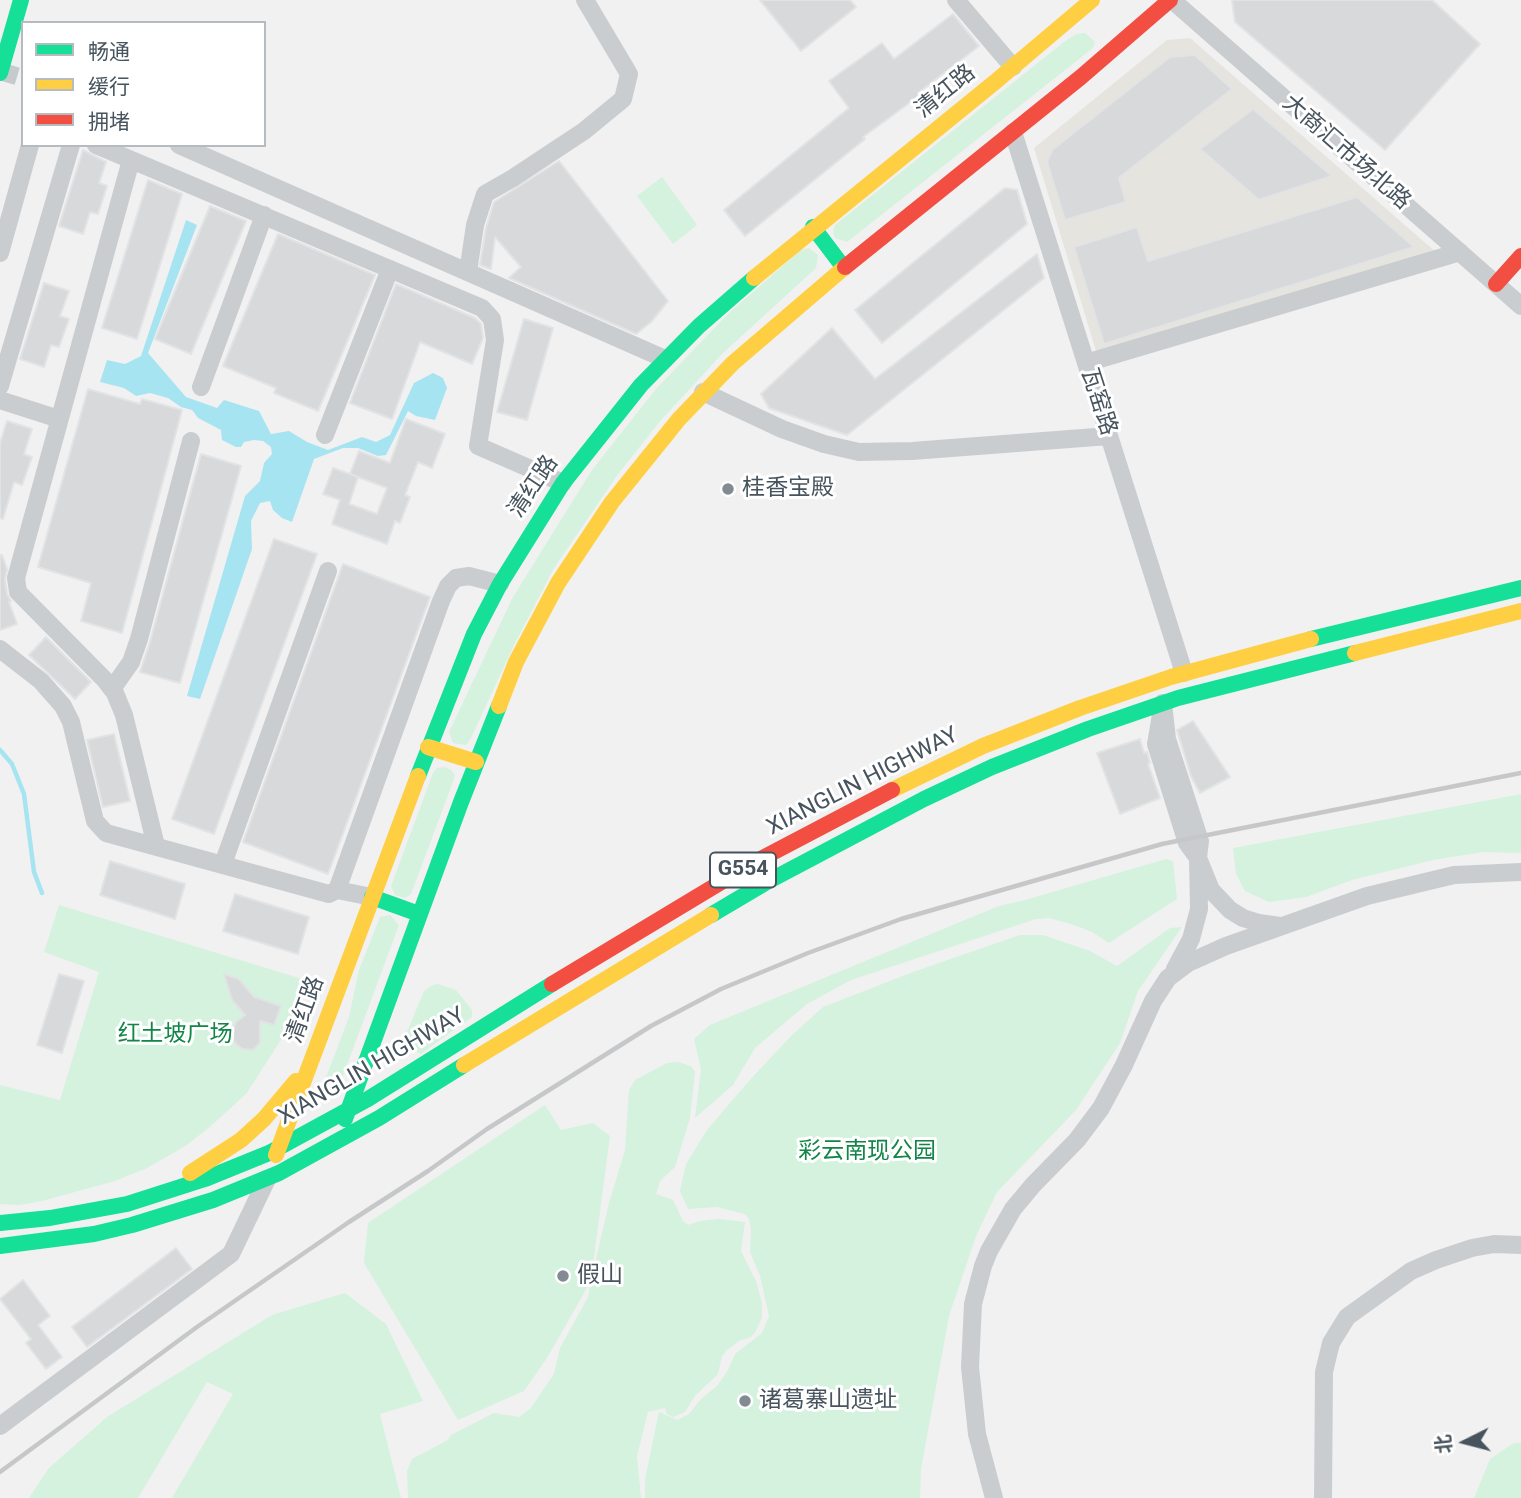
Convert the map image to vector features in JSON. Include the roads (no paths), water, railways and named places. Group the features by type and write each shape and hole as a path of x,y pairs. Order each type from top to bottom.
{"main road":[{"path":"0,73 22,0"},
{"name":"清红路","path":"267,1178 428,747 474,634 500,584 563,483 613,417 665,359 736,292 1092,0"},
{"path":"336,1142 476,762 516,662 558,583 632,475 703,392 769,330 1081,77 1171,0"},
{"path":"813,227 844,268"},
{"path":"1496,284 1521,256"},
{"name":"XIANGLIN HIGHWAY","path":"0,1223 50,1218 127,1204 205,1179 279,1148 348,1110 606,951 808,833 914,778 984,746 1080,708 1184,673 1521,588"},
{"name":"XIANGLIN HIGHWAY","path":"0,1246 94,1234 132,1226 213,1200 267,1178 336,1142 446,1078 618,970 818,853 992,767 1088,729 1224,685 1521,611"},
{"path":"1163,703 1184,673"},
{"path":"428,747 476,762"},
{"path":"372,897 419,914"},
{"path":"127,1204 192,1172 241,1140 282,1100 315,1051"}],"street":[{"path":"468,272 475,225 485,194 584,131 624,99 629,74 585,0"},
{"path":"956,0 1013,67"},
{"name":"大商汇市场北路","path":"1171,0 1521,306"},
{"name":"瓦窑路","path":"1013,132 1184,673"},
{"path":"0,253 29,147"},
{"path":"0,386 70,147"},
{"path":"101,147 482,308 488,313 493,324 495,340 478,446 563,483"},
{"path":"184,147 665,359"},
{"path":"131,160 19,562 16,586 18,592 112,689 124,715 156,846"},
{"path":"201,387 264,215"},
{"path":"1086,363 1460,252"},
{"path":"325,435 390,269"},
{"path":"703,392 782,429 824,444 859,452 912,451 1109,436"},
{"path":"0,400 59,419"},
{"path":"112,689 131,662 139,639 191,441"},
{"path":"223,864 328,571"},
{"path":"337,890 448,586 456,578 469,576 500,584"},
{"path":"0,649 41,681 63,706 71,722 96,821 106,833 329,894 337,890 372,897"},
{"path":"994,1498 977,1434 971,1390 970,1327 983,1266 1001,1228 1017,1203 1077,1140 1101,1108 1153,1001 1185,954 1196,925 1200,892 1200,842 1167,739 1163,703"},
{"path":"1199,858 1212,890 1230,910 1259,923 1283,926"},
{"path":"1168,978 1201,957 1367,896 1428,880 1479,873 1521,873"},
{"path":"0,1426 231,1254 267,1178"},
{"path":"1324,1498 1324,1372 1331,1343 1347,1317 1411,1271 1436,1260 1494,1244 1521,1245"}],"water":[{"path":"186,220 197,225 148,353 186,397 217,408 224,400 259,411 271,434 289,431 328,450 362,437 376,442 390,435 414,383 433,373 443,378 447,388 435,420 416,416 408,411 386,455 378,456 358,448 343,448 314,459 292,522 273,510 270,501 260,503 251,521 252,549 200,699 187,696 245,496 260,481 264,463 272,454 271,447 263,441 254,440 236,447 222,440 221,430 198,418 192,410 181,407 168,398 150,393 136,396 124,388 100,382 107,360 125,364 141,356"}],"waterway":[{"path":"0,750 12,764 24,794 34,872 42,893"}],"tunnel":[{"path":"0,71 21,77"}],"railway":[{"path":"0,1472 197,1327 487,1129 651,1026 721,989 901,919 1162,844 1521,773"}],"place":[{"name":"桂香宝殿","path":"728,489"},
{"name":"假山","path":"563,1276"},
{"name":"诸葛寨山遗址","path":"745,1401"}],"park label":[{"name":"红土坡广场","path":"175,1035"},
{"name":"彩云南现公园","path":"867,1152"}]}
